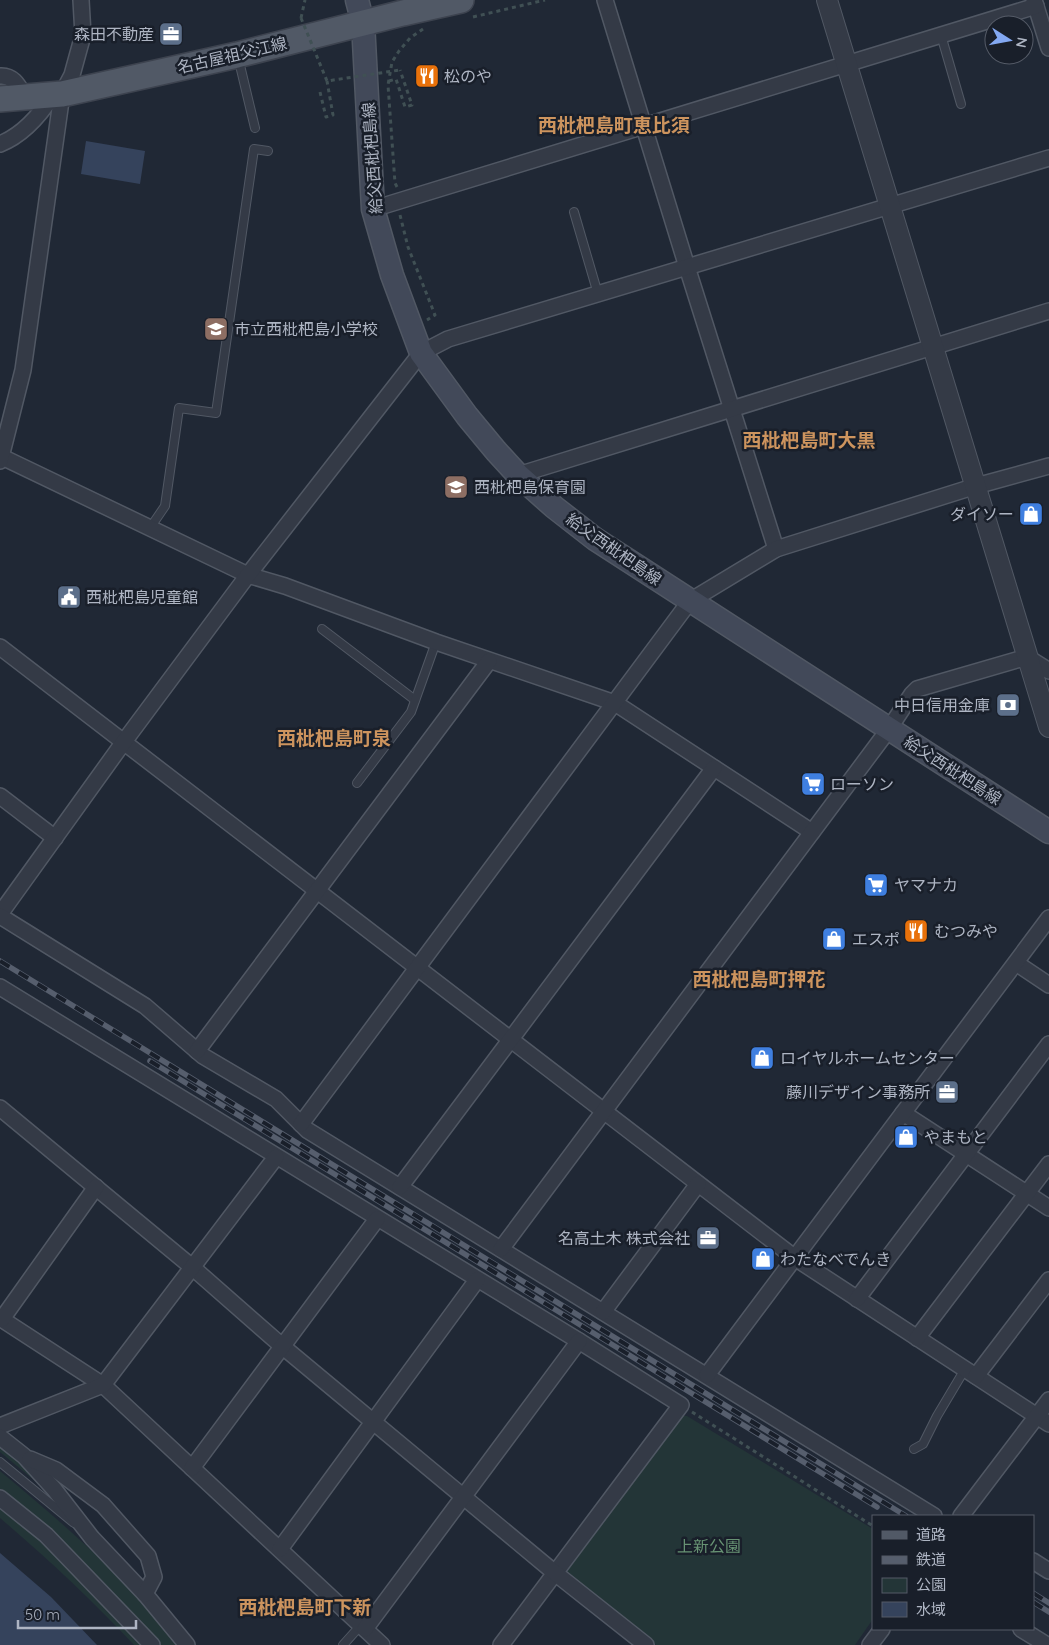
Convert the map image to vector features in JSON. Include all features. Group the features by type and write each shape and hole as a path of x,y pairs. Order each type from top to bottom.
{"main road":[{"name":"名古屋祖父江線","path":"0,100 58,94 237,55 360,12 466,9"},
{"name":"給父西枇杷島線","path":"360,12 373,209 392,275 421,353 496,452 518,475 554,507 595,539 1049,832"}],"street":[{"path":"0,144 22,131 58,94 72,75 83,34 81,0"},
{"path":"605,0 776,549"},
{"path":"827,0 1049,726"},
{"path":"373,209 941,35 1035,3 1049,48"},
{"path":"0,76 5,75 16,82 25,97"},
{"path":"58,94 23,370 0,458 248,575 285,586 436,642 615,703 812,832"},
{"path":"932,1515 307,1130 276,1099 197,1051 145,1006 0,915 123,743 248,575 421,353 448,339 1049,158"},
{"path":"518,475 1049,311"},
{"path":"301,1124 690,601 776,549 976,486 1049,466"},
{"path":"0,647 795,1258 1043,1420"},
{"path":"501,1249 812,832 912,694 917,689 1027,657 1049,671"},
{"path":"197,1051 490,660"},
{"path":"400,1187 714,768"},
{"path":"0,796 55,838"},
{"path":"707,1375 1049,918"},
{"path":"1016,963 1049,985"},
{"path":"0,987 681,1405 501,1645"},
{"path":"857,1299 1049,1044"},
{"path":"1,1112 96,1187 192,1267 282,1346 555,1573 646,1645"},
{"path":"904,1113 1049,1208"},
{"path":"0,1426 103,1385 276,1157"},
{"path":"917,1338 1049,1164"},
{"path":"603,1312 698,1184"},
{"path":"96,1187 1,1318 103,1385 382,1645"},
{"path":"192,1468 377,1219"},
{"path":"280,1549 477,1280"},
{"path":"970,1373 1049,1280"},
{"path":"363,1627 464,1497 579,1341"},
{"path":"962,1515 1043,1420 1049,1400"},
{"path":"0,1438 24,1456 54,1489 92,1538 145,1594 187,1645"},
{"path":"24,1456 56,1470 103,1505 148,1556 154,1576 145,1594"},
{"path":"0,1498 46,1535 152,1645"},
{"path":"1034,1562 1049,1571"},
{"path":"870,1645 881,1630"},
{"path":"1023,1630 1047,1645"}],"lane":[{"path":"941,35 961,104"},
{"path":"237,55 255,128"},
{"path":"150,528 165,506 178,408 216,414 254,149 268,151"},
{"path":"574,212 598,294"},
{"path":"322,629 415,700"},
{"path":"357,783 411,712 436,642"},
{"path":"914,1449 924,1444 937,1416 970,1373"},
{"path":"0,1462 92,1538"},
{"path":"343,1645 363,1627"}],"path":[{"path":"305,0 302,18 327,81 333,115 326,117 320,92"},
{"path":"466,9 545,0"},
{"path":"412,328 435,315 408,247 400,215 400,193 395,183 389,81 392,62 398,51 410,38 425,28"},
{"path":"327,81 400,70 412,104 405,107 396,79 389,81"},
{"path":"681,1405 872,1525"}],"green space":[{"name":"上新公園","path":"682,1416 687,1416 872,1528 872,1620 855,1645 656,1645 569,1579 567,1569"},
{"path":"0,1447 16,1459 46,1490 0,1452"},
{"path":"0,1471 48,1511 117,1575 181,1645 158,1645 0,1492"},
{"path":"0,1504 47,1543 146,1645 134,1645 69,1580 0,1518"}],"water":[{"path":"86,141 145,151 140,184 81,174"},
{"path":"0,1553 51,1597 97,1645 0,1645"}],"railway":[{"path":"0,961 904,1515"},
{"path":"150,1061 877,1507"},
{"path":"1034,1594 1049,1603"},
{"path":"1034,1603 1049,1612"}],"place":[{"name":"森田不動産","path":"171,34"},
{"name":"松のや","path":"427,76"},
{"name":"市立西枇杷島小学校","path":"216,329"},
{"name":"西枇杷島保育園","path":"456,487"},
{"name":"ダイソー","path":"1031,514"},
{"name":"西枇杷島児童館","path":"69,597"},
{"name":"中日信用金庫","path":"1008,705"},
{"name":"ローソン","path":"813,784"},
{"name":"ヤマナカ","path":"876,885"},
{"name":"むつみや","path":"916,931"},
{"name":"エスポ","path":"834,939"},
{"name":"ロイヤルホームセンター","path":"762,1058"},
{"name":"藤川デザイン事務所","path":"947,1092"},
{"name":"やまもと","path":"906,1137"},
{"name":"名高土木 株式会社","path":"708,1238"},
{"name":"わたなべでんき","path":"763,1259"}],"district":[{"name":"西枇杷島町恵比須","path":"614,125"},
{"name":"西枇杷島町大黒","path":"809,440"},
{"name":"西枇杷島町泉","path":"334,738"},
{"name":"西枇杷島町押花","path":"759,979"},
{"name":"西枇杷島町下新","path":"305,1607"}]}
